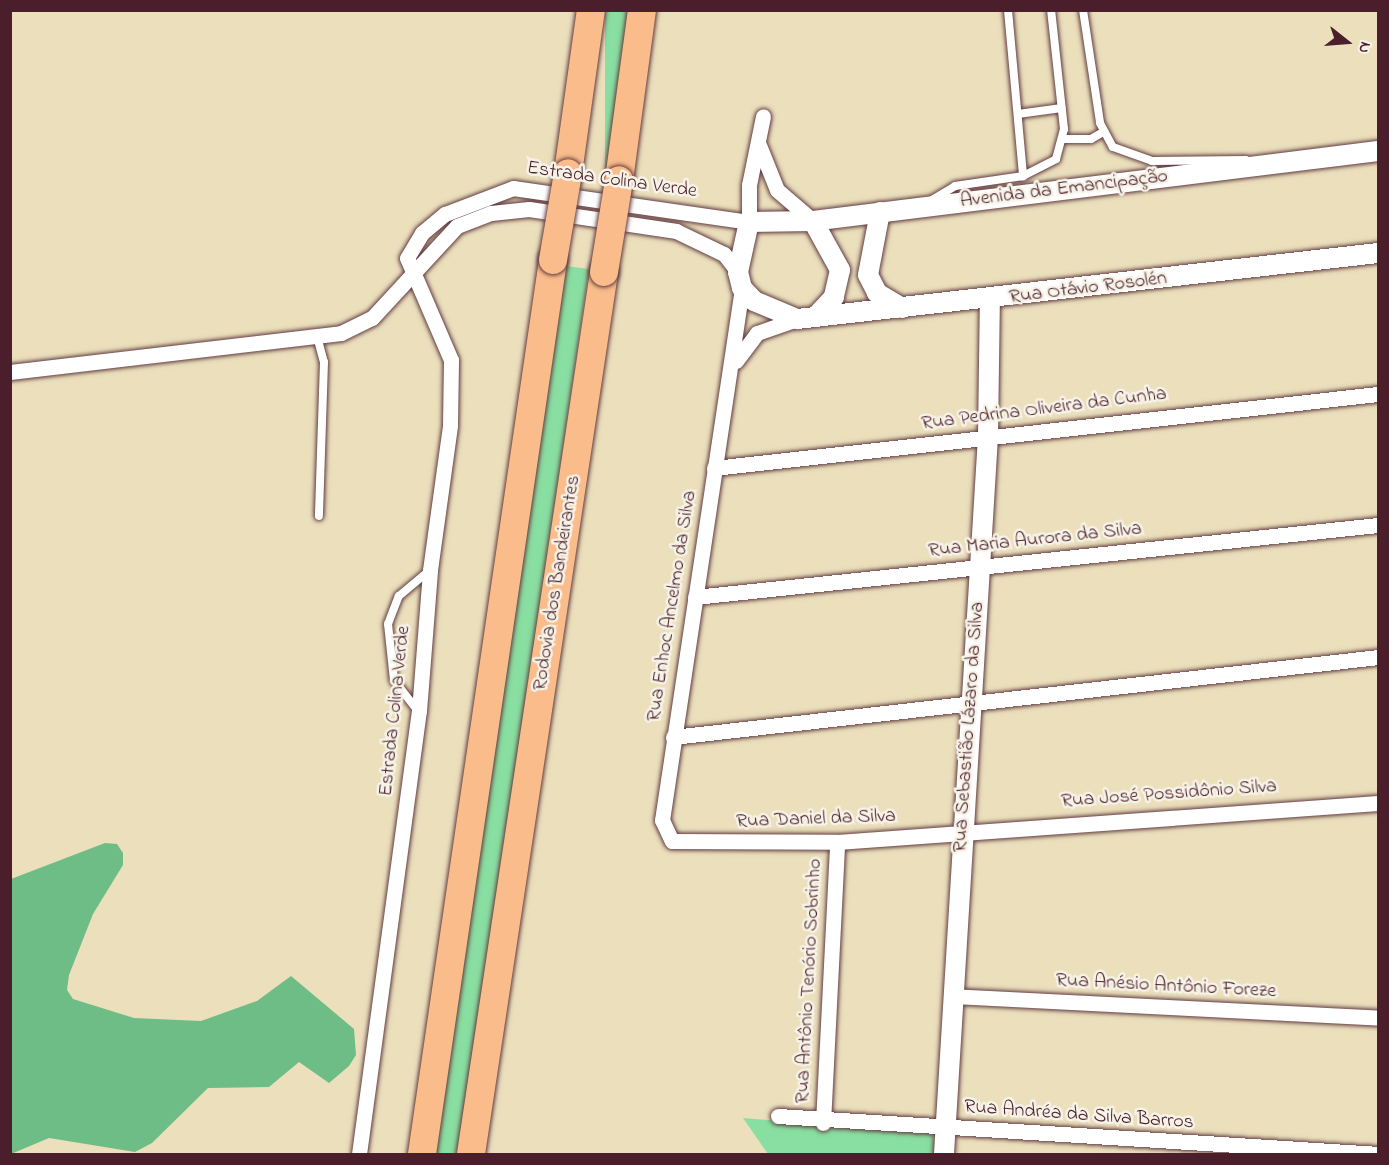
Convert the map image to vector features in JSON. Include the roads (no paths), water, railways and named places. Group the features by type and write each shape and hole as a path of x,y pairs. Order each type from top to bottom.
{"highway":[{"path":"422,1155 591,10"},
{"name":"Rodovia dos Bandeirantes","path":"471,1155 619,180 642,10"}],"street":[{"path":"763,116 748,185 749,222 740,280 765,308 797,319"},
{"path":"759,141 765,171 777,190 813,221 840,270 834,297 817,315"},
{"name":"Avenida da Emancipação","path":"749,222 813,221 1268,162 1378,151"},
{"name":"Estrada Colina Verde","path":"358,1155 419,711 430,570 450,424 451,360 413,277 407,258 433,223 472,199 513,188 749,222"},
{"name":"Estrada Colina Verde","path":"413,277 431,249 457,226 491,213 529,209 676,231 724,254 740,280"},
{"path":"880,212 868,275 877,293 902,308"},
{"name":"Rua Otávio Rosolén","path":"797,319 817,315 990,300 1378,253"},
{"path":"10,372 318,340 372,318 413,277"},
{"name":"Rua Enhoc Ancelmo da Silva","path":"672,841 662,820 729,375 740,280"},
{"name":"Rua Sebastião Lázaro da Silva","path":"944,1155 951,996 988,436 990,300"},
{"name":"Rua Enhoc Ancelmo da Silva","path":"729,375 744,343 797,319"},
{"name":"Rua Pedrina Oliveira da Cunha","path":"714,468 1378,394"},
{"name":"Rua Maria Aurora da Silva","path":"695,597 1378,525"},
{"path":"673,737 1378,657"},
{"name":"Rua José Possidônio Silva","path":"962,831 1378,803"},
{"name":"Rua Daniel da Silva","path":"672,841 837,842 962,831"},
{"name":"Rua Antônio Tenório Sobrinho","path":"823,1123 837,842"},
{"name":"Rua Anésio Antônio Foreze","path":"951,996 1378,1018"},
{"name":"Rua Andréa da Silva Barros","path":"777,1116 823,1123 945,1127 1378,1154"}],"lane":[{"path":"1008,10 1023,176"},
{"path":"921,207 955,186 1023,176 1056,159 1064,139 1051,10"},
{"path":"1083,10 1103,132 1113,147 1152,161 1231,158 1268,162"},
{"path":"1018,114 1062,108"},
{"path":"1064,139 1091,139 1103,132"},
{"path":"318,340 324,362 319,516"},
{"path":"419,711 394,680 388,624 399,596 430,570"}]}
